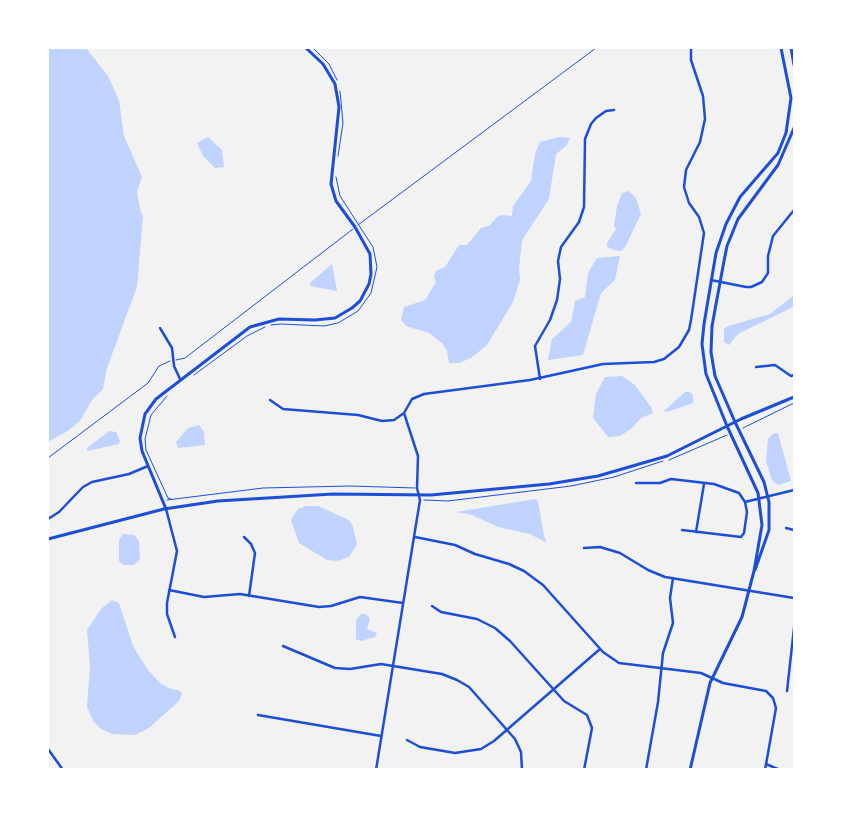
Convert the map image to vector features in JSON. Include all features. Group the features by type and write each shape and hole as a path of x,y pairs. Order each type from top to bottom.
{"main road":[{"path":"166,508 142,451 140,438 145,414 156,398 242,333 259,323 279,319 325,320 344,314 360,301 369,284 372,264 368,249 336,201 331,184 338,107 334,84 323,64 306,48"},
{"path":"690,770 705,699 712,678 738,630 754,571 762,525 760,499 708,382 702,354 703,329 718,245 732,211 740,197 772,162 786,133 791,98 782,48"},
{"path":"791,48 794,65"},
{"path":"754,571 760,562 768,530 768,497 764,482 715,376 711,352 712,326 727,246 734,226 744,208 778,165 794,128"},
{"path":"48,540 166,508 218,501 315,495 419,495 550,484 598,476 667,456 727,426 794,397"}],"street":[{"path":"270,400 283,409 358,415 382,421 394,420 404,413 412,398 424,394 540,379 603,364 654,362 675,350 689,330 704,234 699,217 689,203 684,187 686,170 700,142 705,119 702,96 690,60 692,48"},
{"path":"540,379 535,346 550,320 557,300 560,279 558,262 561,247 579,222 584,207 585,139 591,124 596,118 606,111 614,110"},
{"path":"712,280 751,287 762,282 768,272 768,256 773,236 794,210"},
{"path":"160,328 172,348 174,366 180,379"},
{"path":"756,367 775,364 791,376 794,375"},
{"path":"376,770 420,500 418,456 404,413"},
{"path":"48,518 59,512 83,487 92,482 129,474 148,466"},
{"path":"636,483 660,483 672,479 714,484 735,491 746,502 747,512 744,533 741,537 733,538 682,530"},
{"path":"696,532 704,484"},
{"path":"746,502 794,490"},
{"path":"166,508 178,551 167,608 175,637"},
{"path":"786,528 794,530"},
{"path":"244,536 251,544 255,553 249,596"},
{"path":"415,537 456,545 475,554 502,561 524,571 543,585 600,649 619,662 701,673 712,678 766,691 773,698 776,708 765,770"},
{"path":"584,548 600,547 614,551 653,573 673,578 794,598"},
{"path":"646,770 658,702 660,668 673,623 670,592 673,578"},
{"path":"169,590 204,597 235,594 319,607 330,606 360,597 404,603"},
{"path":"432,606 441,612 477,619 495,628 510,641 564,701 590,719 592,728 584,770"},
{"path":"788,691 794,628"},
{"path":"283,646 335,668 350,669 375,664 442,674 458,680 469,687 507,730 521,752 522,770"},
{"path":"407,740 420,747 463,753 488,745 600,649"},
{"path":"258,715 381,736"},
{"path":"48,749 63,770"},
{"path":"766,764 780,770"}],"path":[{"path":"313,48 330,64 341,92 343,124 337,162"},
{"path":"189,379 256,330 281,324 324,326 338,323 358,311 365,303 376,281 376,259 367,235 340,196 336,171"},
{"path":"168,395 151,415 145,439 149,456 168,498 171,499"},
{"path":"739,430 794,403"},
{"path":"48,458 115,408"},
{"path":"420,500 456,500 597,481 682,455 731,434"},
{"path":"164,500 263,488 350,486 418,488"}],"water":[{"path":"48,48 86,48 108,76 119,100 124,136 142,177 137,192 143,216 137,287 107,368 103,389 92,400 80,421 48,442"},
{"path":"208,137 222,150 224,167 215,168 203,156 197,143"},
{"path":"559,137 570,138 566,146 556,154 549,199 522,240 519,269 520,280 513,302 487,345 471,358 459,363 449,363 447,351 442,343 429,333 406,326 401,320 404,307 425,300 436,282 434,277 436,271 445,267 459,245 467,245 481,228 489,226 497,217 502,215 512,216 513,206 531,181 535,154 540,142"},
{"path":"629,191 636,198 641,214 625,247 621,251 614,250 607,247 607,243 616,229 614,226 617,206 622,193"},
{"path":"620,256 615,280 601,293 583,355 548,360 552,339 571,322 575,301 585,297 588,273 597,258"},
{"path":"332,264 337,291 310,286 310,283"},
{"path":"794,295 794,305 791,308 738,334 729,345 724,342 724,329 728,326 770,314"},
{"path":"622,376 635,385 651,407 653,413 641,418 631,429 620,436 608,437 593,418 596,394 605,377"},
{"path":"685,392 693,395 693,403 667,412 664,411"},
{"path":"199,425 204,432 205,445 178,448 176,442 188,428"},
{"path":"109,431 116,432 120,441 119,444 87,451 87,448"},
{"path":"774,433 778,433 791,481 778,485 772,480 766,461 768,439"},
{"path":"535,499 538,501 547,543 530,534 498,527 472,515 456,512"},
{"path":"306,506 318,506 349,520 353,526 357,544 349,557 337,561 327,560 299,543 291,520 298,509"},
{"path":"123,534 134,535 139,541 140,559 134,565 124,565 119,561 119,540"},
{"path":"112,600 119,603 133,646 148,670 161,684 180,691 182,694 179,701 149,728 135,735 112,734 101,729 94,722 87,707 90,666 87,630 101,609"},
{"path":"361,614 366,614 370,619 367,629 377,633 375,637 361,641 356,639 356,620"}]}
